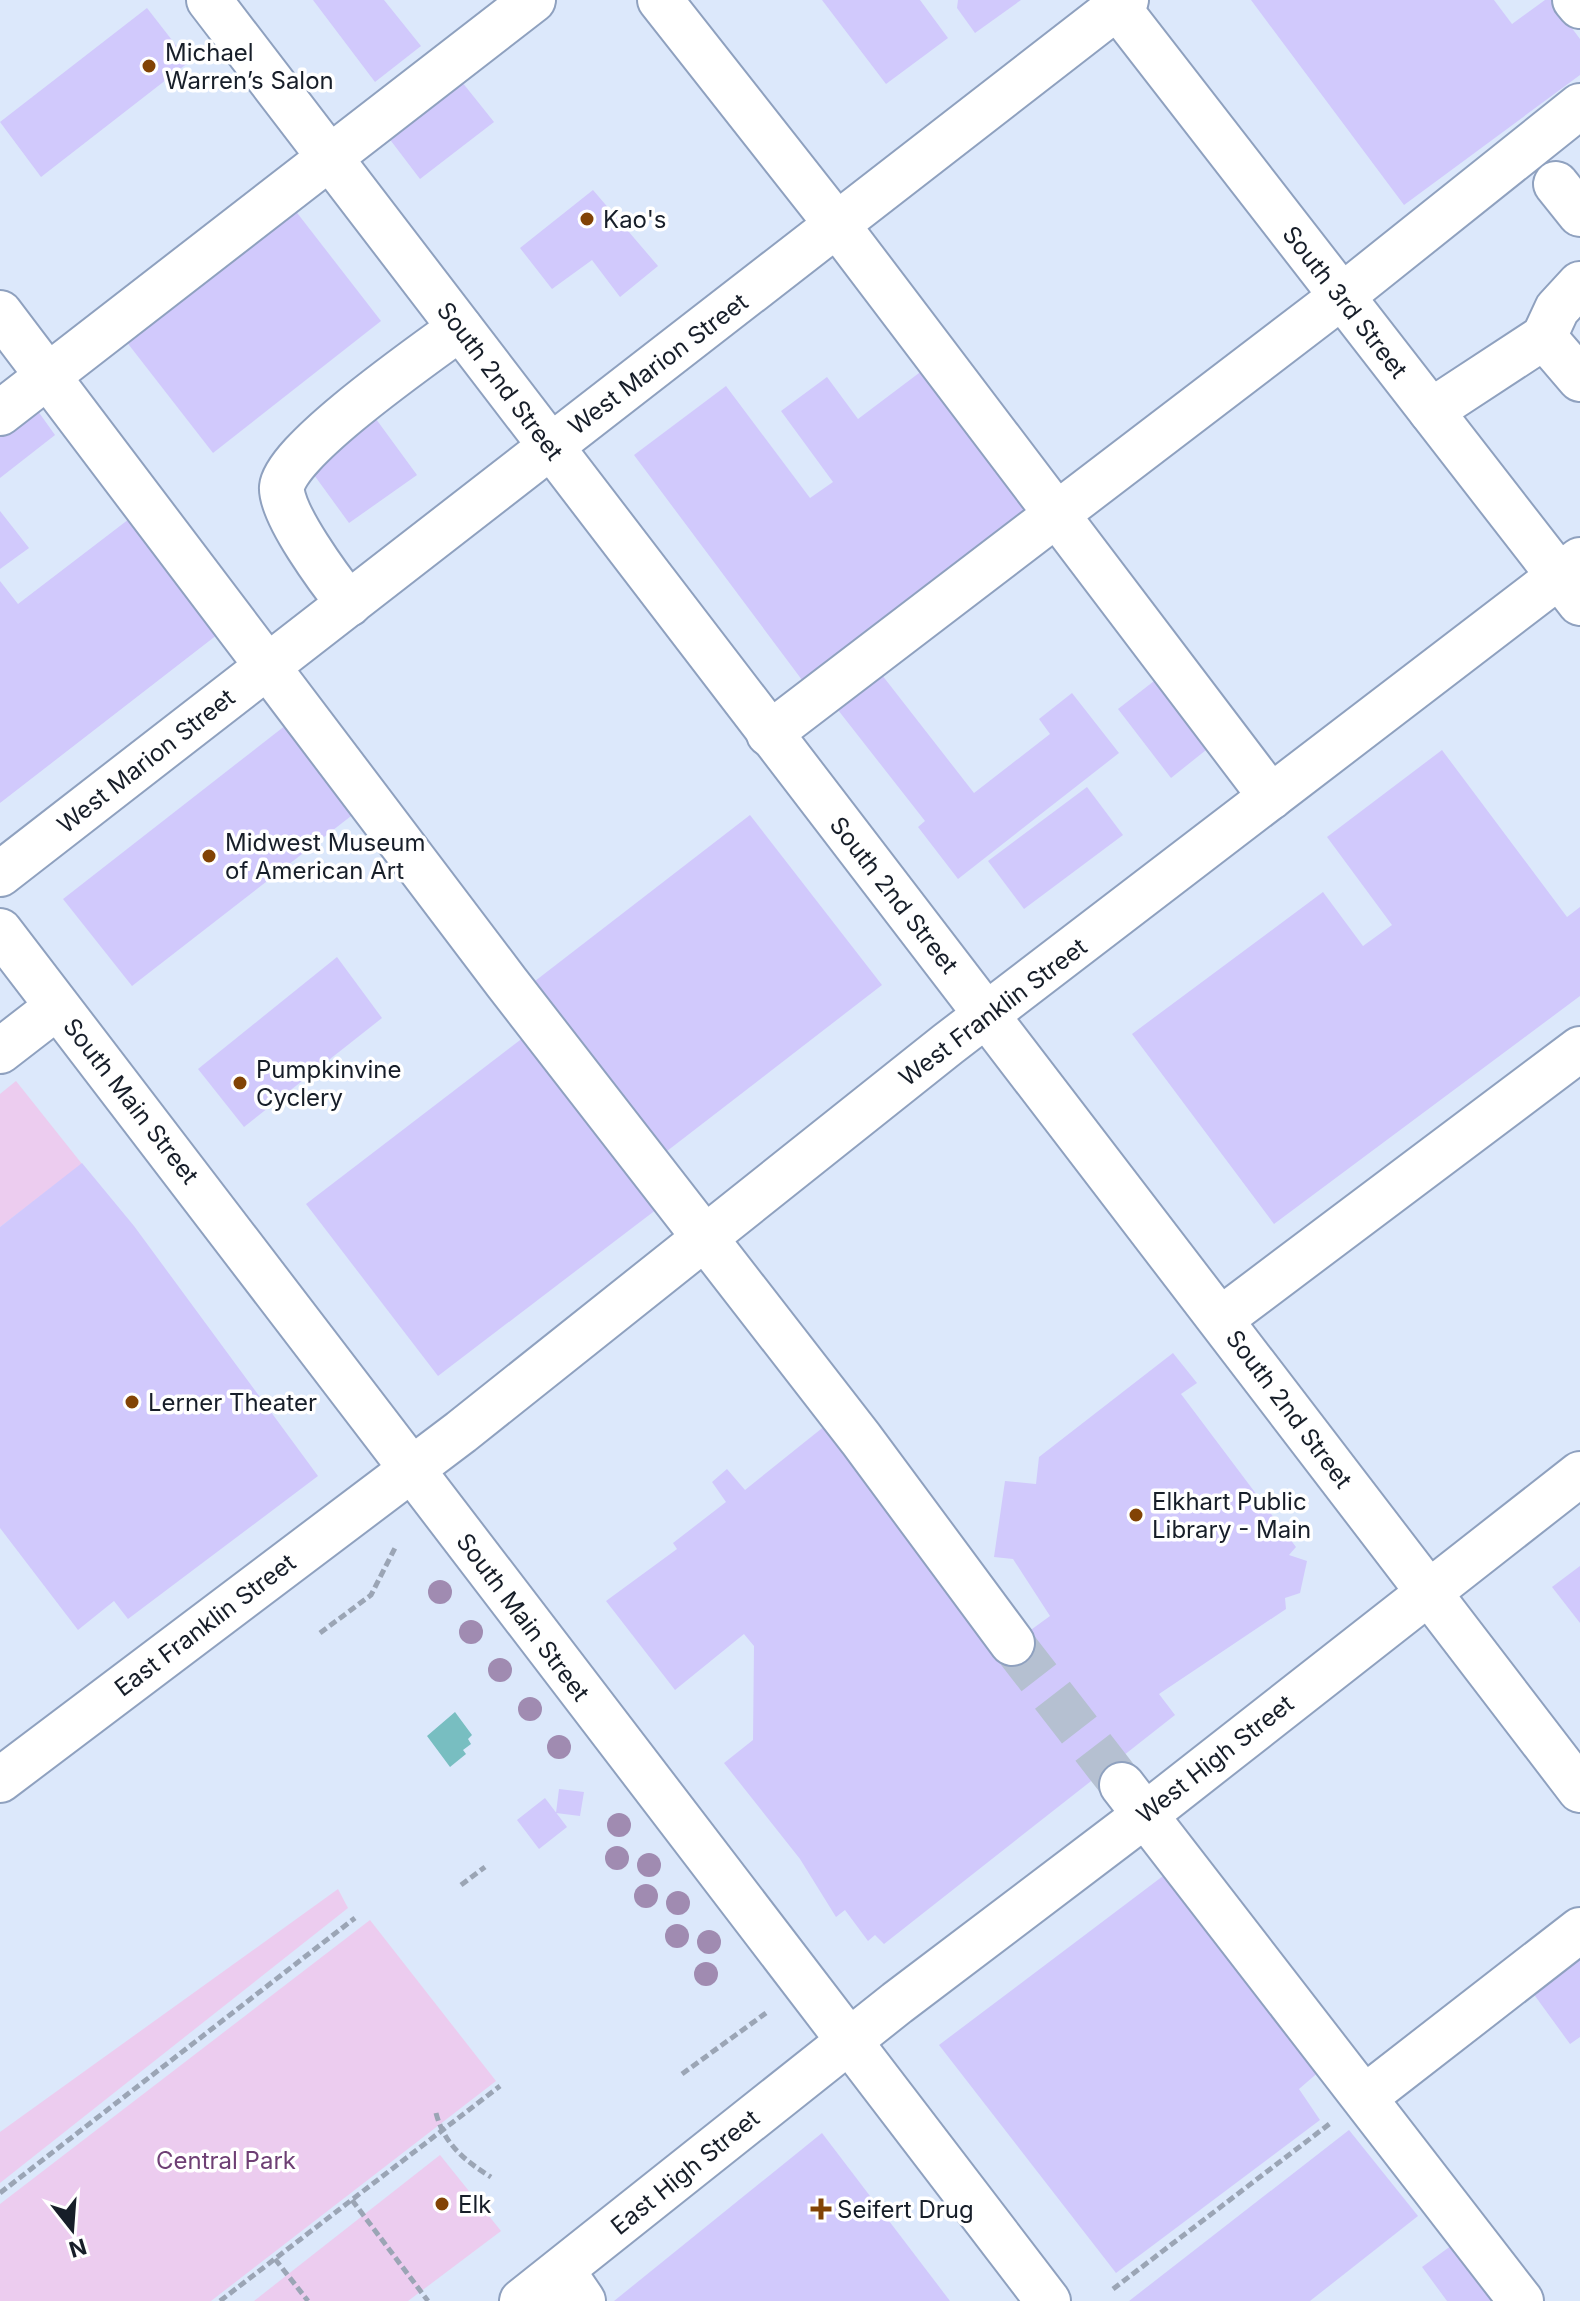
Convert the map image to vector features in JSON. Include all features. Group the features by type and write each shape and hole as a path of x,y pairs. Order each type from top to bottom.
{"main road":[{"name":"South 2nd Street","path":"209,0 1580,1790"},
{"path":"0,413 533,0"},
{"path":"660,0 838,226 1271,797"},
{"path":"1575,0 1580,6"},
{"name":"West Marion Street","path":"0,874 838,226 1119,2"},
{"name":"South 3rd Street","path":"1119,2 1341,297 1431,411 1573,580"},
{"path":"769,734 1341,297 1580,106"},
{"path":"1431,411 1544,337 1557,309 1580,284"},
{"path":"0,313 507,983 707,1238 1012,1643"},
{"path":"349,604 318,566 286,503 282,487 309,445 460,328"},
{"path":"1544,337 1580,379"},
{"name":"West Franklin Street","path":"411,1470 987,1015 1271,797 1573,580"},
{"name":"South Main Street","path":"0,931 1048,2301"},
{"path":"0,1051 57,1007"},
{"path":"1221,1319 1580,1049"},
{"name":"East Franklin Street","path":"0,1780 411,1470"},
{"name":"West High Street","path":"848,2042 1134,1800 1428,1592 1580,1474"},
{"path":"1134,1800 1521,2301"},
{"path":"1365,2097 1580,1930"},
{"name":"East High Street","path":"522,2301 573,2285 848,2042"}],"path":[{"path":"320,1633 371,1595 396,1546"},
{"path":"461,1885 485,1867"},
{"path":"0,2193 355,1918"},
{"path":"682,2074 766,2013"},
{"path":"220,2301 500,2086"},
{"path":"1113,2289 1365,2097"},
{"path":"436,2113 441,2132 465,2161 491,2177"},
{"path":"351,2200 428,2301"},
{"path":"275,2259 308,2301"}],"green space":[{"path":"16,1081 82,1164 0,1227 0,1094"},
{"name":"Central Park","path":"338,1889 348,1908 0,2183 0,2132"},
{"name":"Central Park","path":"370,1920 496,2081 211,2301 0,2301 0,2204"},
{"path":"440,2155 501,2231 408,2301 254,2301"}],"shaded area":[{"path":"455,1712 472,1735 468,1739 471,1744 463,1750 466,1754 450,1767 427,1736"}],"building":[{"path":"313,0 384,0 421,46 375,82"},
{"path":"822,0 920,0 948,38 886,84"},
{"path":"958,0 1021,0 975,33 957,8"},
{"path":"1251,0 1494,0 1512,24 1545,0 1551,0 1580,39 1580,75 1404,205"},
{"path":"147,8 189,62 41,177 0,122"},
{"path":"458,77 494,122 420,179 385,133"},
{"name":"Kao's","path":"593,190 658,266 620,297 592,260 552,289 520,248"},
{"path":"291,205 381,321 213,453 122,336"},
{"path":"927,367 1036,512 805,684 634,455 726,386 810,498 833,482 781,411 827,377 858,419"},
{"path":"35,407 55,435 0,478 0,434"},
{"path":"376,419 417,475 349,523 309,468"},
{"path":"0,511 29,548 0,569"},
{"path":"133,516 222,631 0,803 0,581 18,604"},
{"path":"882,675 974,793 1050,734 1039,719 1072,693 1119,753 958,879 918,827 925,821 838,710"},
{"path":"1158,678 1211,746 1171,778 1118,709"},
{"name":"Midwest Museum of American Art","path":"286,725 355,813 132,986 63,899"},
{"path":"1442,750 1567,917 1580,907 1580,996 1274,1224 1132,1034 1323,892 1363,946 1392,925 1327,837"},
{"path":"1087,787 1123,835 1024,909 988,861"},
{"path":"750,815 882,985 658,1158 526,988"},
{"path":"337,957 382,1018 244,1127 198,1069"},
{"path":"528,1034 661,1206 438,1376 306,1204"},
{"name":"Lerner Theater","path":"82,1163 134,1226 318,1476 128,1619 114,1601 78,1630 0,1528 0,1227"},
{"path":"1173,1353 1197,1383 1181,1394 1296,1547 1289,1555 1307,1561 1300,1593 1285,1598 1286,1609 1159,1694 1175,1715 884,1944 875,1935 868,1941 845,1910 836,1917 800,1859 724,1763 753,1740 754,1646 744,1634 675,1690 606,1601 677,1549 673,1543 726,1502 712,1482 727,1469 745,1490 826,1425 1006,1648 1050,1616 1013,1559 994,1557 1005,1481 1036,1484 1039,1457"},
{"path":"1580,1566 1580,1623 1552,1587"},
{"path":"559,1789 584,1792 580,1816 556,1813"},
{"path":"545,1798 567,1827 539,1849 517,1820"},
{"path":"1167,1873 1321,2070 1299,2089 1320,2120 1116,2273 939,2045"},
{"path":"1580,1952 1580,2037 1570,2044 1530,1989"},
{"path":"1349,2130 1418,2216 1310,2301 1129,2301"},
{"path":"822,2133 950,2301 614,2301"},
{"path":"1459,2240 1503,2301 1447,2301 1422,2267"}],"tunnel":[{"path":"1012,1643 1122,1785"}],"place":[{"name":"Michael Warren’s Salon","path":"149,66"},
{"name":"Kao's","path":"587,219"},
{"name":"Midwest Museum of American Art","path":"209,856"},
{"name":"Pumpkinvine Cyclery","path":"240,1083"},
{"name":"Lerner Theater","path":"132,1402"},
{"name":"Elkhart Public Library - Main","path":"1136,1515"},
{"name":"Elk","path":"442,2204"},
{"name":"Seifert Drug","path":"821,2209"}]}
